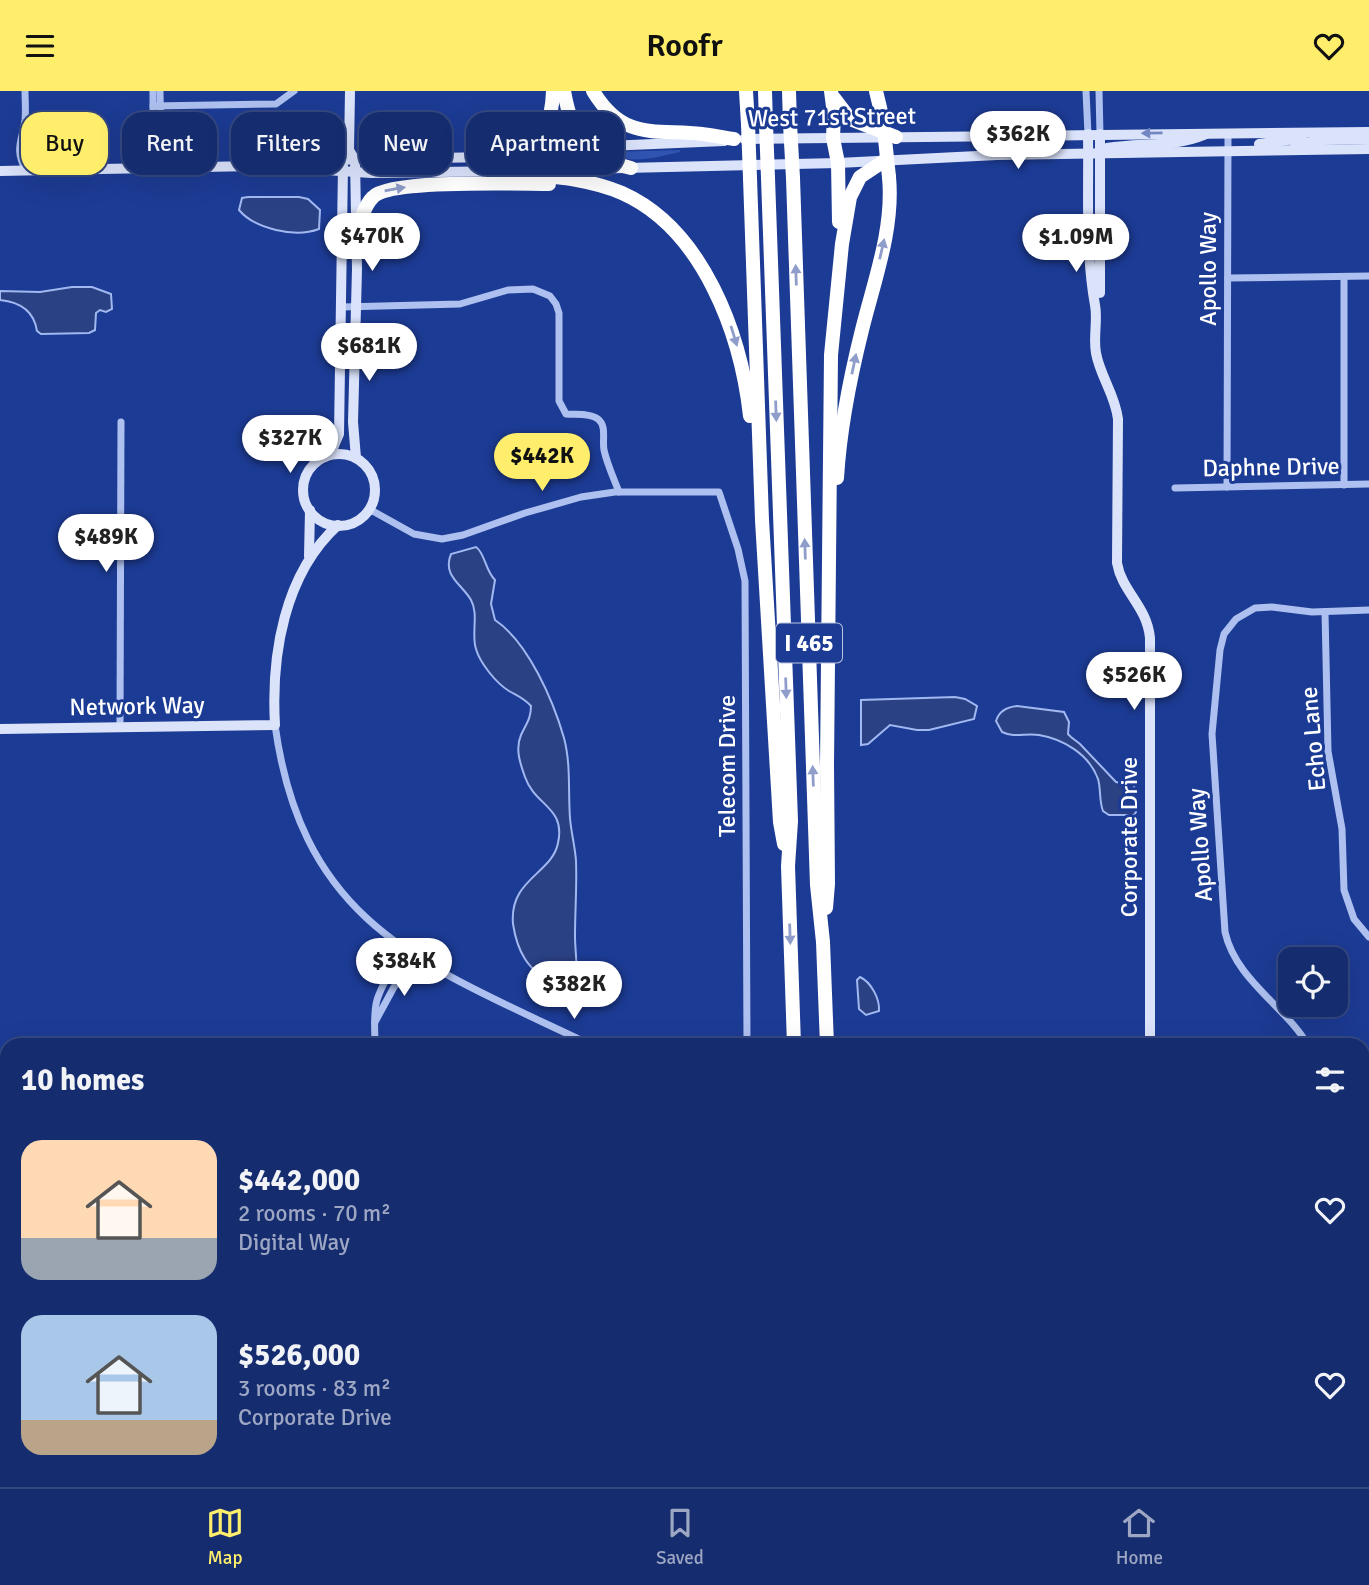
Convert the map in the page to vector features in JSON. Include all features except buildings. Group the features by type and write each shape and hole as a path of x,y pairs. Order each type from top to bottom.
{"highway":[{"path":"552,112 553,91"},
{"path":"564,91 569,112"},
{"path":"593,91 614,117 641,130 659,134 701,134 734,139"},
{"path":"747,91 762,520 779,822 788,866"},
{"name":"I 465","path":"765,91 791,821 788,866 794,1038"},
{"name":"I 465","path":"789,91 817,872 827,1038"},
{"path":"831,528 848,393 889,212 889,177 883,120 876,91"},
{"path":"832,92 838,106 850,118 896,137"},
{"path":"832,92 842,244"},
{"path":"823,942 828,884 831,528 829,389 842,244 852,189 866,170 884,161"},
{"path":"624,166 632,168"},
{"path":"531,175 596,184 632,198 659,218 702,268 731,327 742,366 762,520"},
{"path":"357,237 367,205 375,195 391,189 415,186 556,184 583,187 617,197 659,218"}],"main road":[{"path":"309,556 310,510 304,495 305,478 314,464 333,448 340,434 350,91"},
{"path":"1228,152 1238,145 1283,142 1320,132"},
{"name":"West 71st Street","path":"624,146 734,139 1369,132"},
{"name":"Corporate Drive","path":"1094,134 1100,298 1096,305 1096,353 1114,397 1117,412 1117,563 1122,580 1144,613 1150,638 1150,1038"},
{"path":"1096,152 1120,146 1190,141 1205,134"},
{"path":"1279,150 1311,142 1369,139"},
{"name":"West 71st Street","path":"624,168 838,163 1096,152 1369,149"},
{"name":"West 71st Street","path":"345,156 466,157"},
{"name":"West 71st Street","path":"0,171 21,170"},
{"name":"West 71st Street","path":"345,172 466,171"},
{"path":"349,172 357,237 353,422 356,458"},
{"path":"310,510 323,521 338,525 357,521 369,509 374,496 374,482 369,469 356,458 340,454 325,457"},
{"path":"275,725 275,675 281,634 292,596 309,556 338,525"},
{"name":"Network Way","path":"0,729 275,725"}],"street":[{"path":"25,91 25,112"},
{"path":"153,91 158,112"},
{"path":"157,106 160,91"},
{"path":"157,106 276,104 294,91"},
{"path":"1086,91 1094,134"},
{"path":"1094,134 1099,91"},
{"name":"Apollo Way","path":"1227,487 1228,135"},
{"path":"21,136 21,161"},
{"path":"1228,278 1369,276"},
{"path":"1344,277 1344,485"},
{"path":"342,307 460,304 508,290 533,289 546,292 559,313 561,408 566,414 591,416 600,422 604,450 619,492 582,497 463,535 442,539 419,536 403,530 369,509"},
{"path":"120,726 121,422"},
{"name":"Daphne Drive","path":"1175,488 1369,484"},
{"name":"Telecom Drive","path":"619,492 719,492 738,549 745,581 747,1038"},
{"name":"Apollo Way","path":"1303,1038 1294,1024 1241,969 1225,932 1212,734 1221,643 1227,628 1249,610 1265,607 1325,612"},
{"path":"1325,612 1369,610"},
{"name":"Echo Lane","path":"1325,612 1328,751 1342,829 1343,883 1347,904 1358,925 1369,937"},
{"path":"275,725 280,763 288,793 307,839 348,901 365,919 418,959 447,976 576,1038"},
{"path":"375,1038 378,997 395,963 395,942"},
{"path":"375,1023 394,987 418,959"}],"shaded area":[{"path":"680,150 643,159 624,159 624,152"},
{"path":"242,198 308,199 320,210 319,229 299,233 265,227 239,210"},
{"path":"92,287 111,294 112,309 96,313 95,330 89,333 41,334 25,309 0,300 0,291 40,292"},
{"path":"476,547 495,580 491,604 495,620 518,642 538,673 553,707 566,748 570,818 576,861 577,969 573,992 559,1002 552,997 544,980 525,959 513,924 518,897 554,854 558,843 558,822 530,787 520,761 519,740 529,718 531,706 499,683 481,660 475,643 475,618 471,600 454,579 449,568 451,554"},
{"path":"955,697 977,706 974,719 929,730 890,725 868,744 861,745 861,700"},
{"path":"1017,706 1064,712 1069,722 1068,734 1116,782 1134,785 1134,815 1109,815 1103,811 1094,770 1074,749 1048,737 1002,732 997,718 1004,710"},
{"path":"860,977 874,991 879,1011 866,1015 859,1009 857,980"}]}
